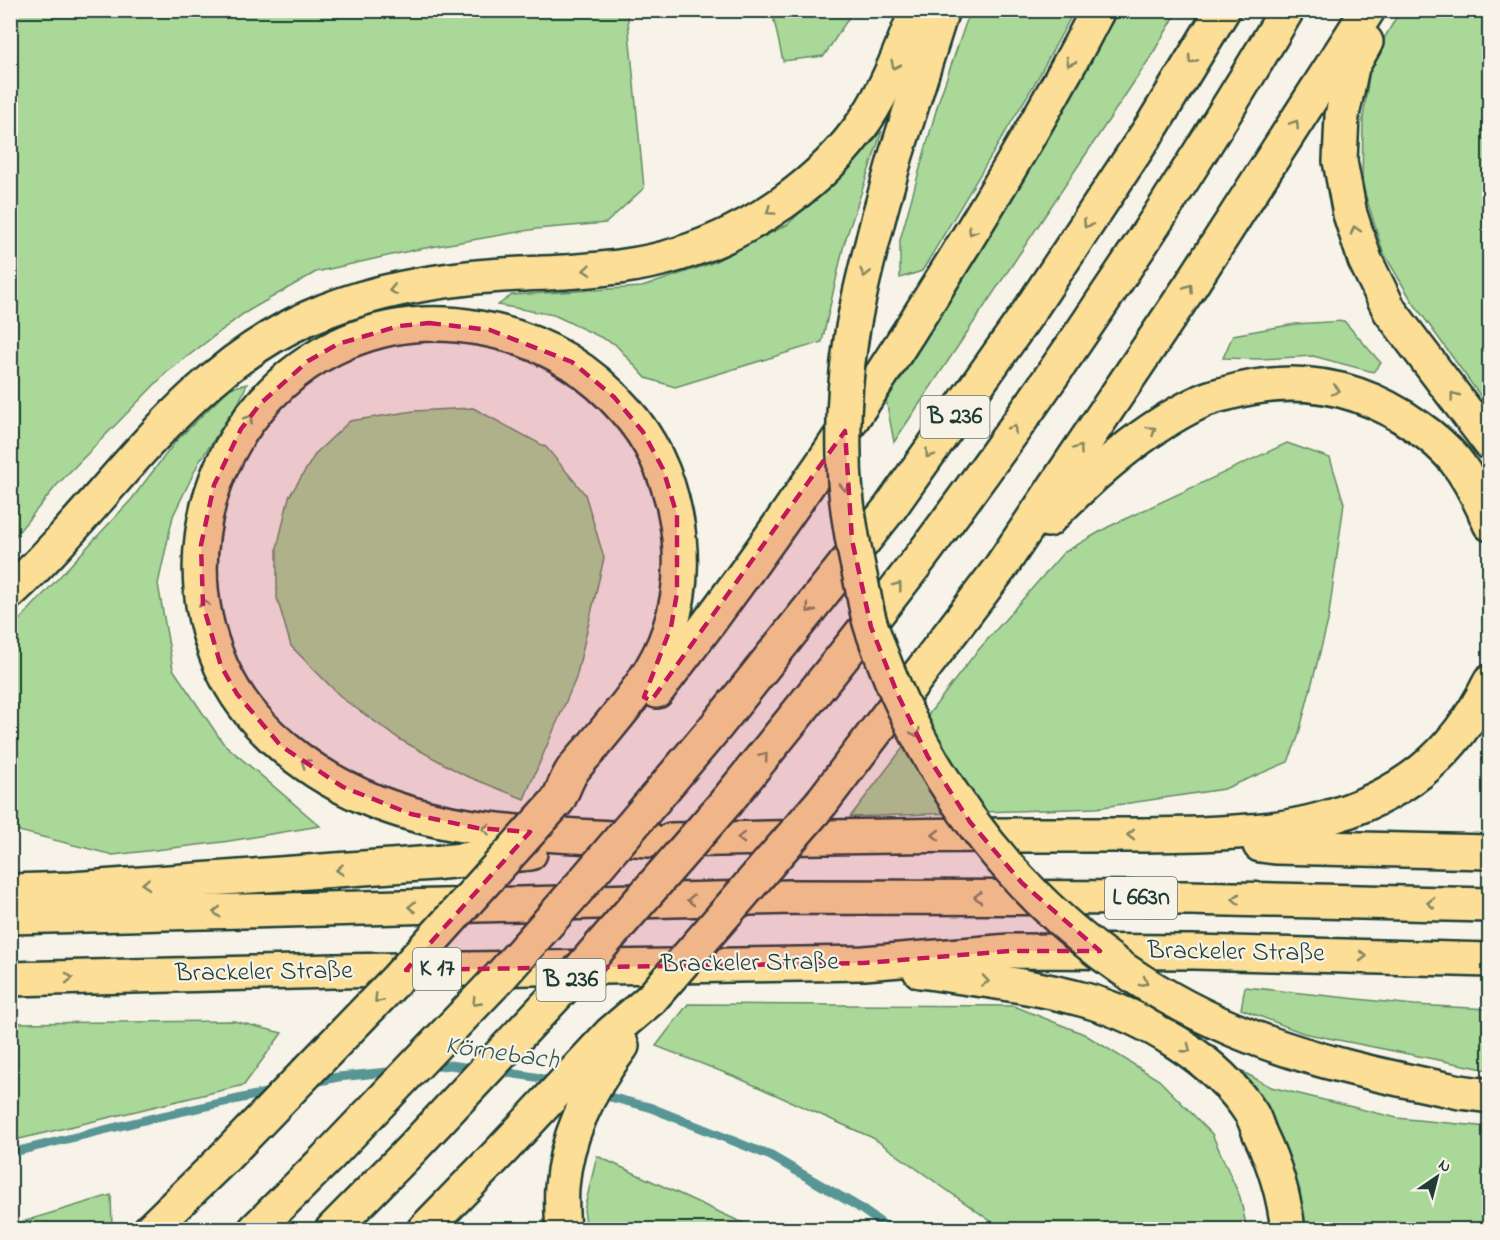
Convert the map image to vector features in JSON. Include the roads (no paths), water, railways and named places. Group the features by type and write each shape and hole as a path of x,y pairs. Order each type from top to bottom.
{"highway":[{"path":"10,592 30,574 203,386 254,348 306,319 360,297 413,285 469,277 627,266 676,255 721,239 761,218 801,189 839,154 867,118 897,62 916,10"},
{"path":"942,10 896,155 858,301 846,383 844,456 846,497 852,540 871,627 898,695 928,757 970,822 1022,883 1069,928 1132,975 1232,1029 1322,1062 1475,1094"},
{"path":"150,1230 223,1159 396,980 558,800 585,780 648,704 816,474 903,345 1007,173 1098,10"},
{"name":"B 236","path":"255,1230 500,976 576,891 718,724 890,508 1028,313 1152,126 1223,10"},
{"name":"B 236","path":"332,1230 408,1153 578,972 727,801 825,681 999,450 1138,249 1287,10"},
{"path":"424,1230 611,1033 651,999 822,802 1000,568 1191,285 1368,10"},
{"path":"1381,10 1352,67 1342,116 1341,161 1350,214 1365,260 1390,311 1490,443"},
{"path":"558,800 572,771 641,686 658,660 671,627 680,566 677,515 663,469 643,432 597,380 572,362 518,338 460,324 429,323 399,326 368,333 338,344 308,361 260,404 241,429 214,485 206,513 201,545 203,605 221,666 237,694 281,746 310,768 376,802 411,814 477,828 650,840"},
{"path":"1000,568 1077,491 1151,430 1204,400 1255,386 1307,383 1351,393 1394,410 1427,434 1454,459 1483,507 1490,524"},
{"path":"10,891 72,889 433,863 650,840 886,835 1189,835 1274,830 1320,820 1400,787 1445,751 1478,706 1490,682"},
{"path":"1189,835 1275,847 1490,852"},
{"name":"L 663n","path":"10,917 791,897 1187,898 1490,905"},
{"name":"Brackeler Straße","path":"10,979 334,971 864,963 1010,951 1217,952 1490,960"},
{"path":"864,963 1044,990 1087,1000 1130,1017 1181,1045 1219,1076 1251,1114 1274,1164 1288,1230"},
{"path":"563,1230 561,1188 568,1148 586,1100 651,999"}],"waterway":[{"name":"Körnebach","path":"427,1067 450,1065 478,1069"},
{"name":"Körnebach","path":"311,1083 338,1077 398,1071"},
{"name":"Körnebach","path":"495,1071 555,1082"},
{"name":"Körnebach","path":"10,1153 274,1091"},
{"name":"Körnebach","path":"598,1094 649,1107 771,1156 857,1206 891,1230"}]}
